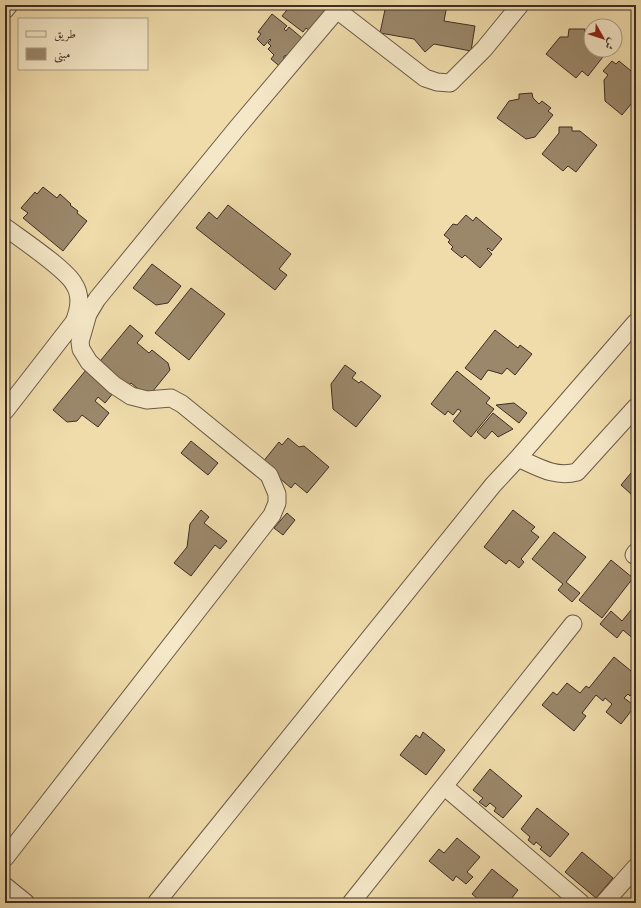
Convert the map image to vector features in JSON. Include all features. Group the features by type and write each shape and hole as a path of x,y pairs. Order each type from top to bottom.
{"street":[{"path":"5,10 9,5"},
{"path":"5,858 272,514 277,503 277,494 269,475 182,404 171,398 147,400 131,396 114,385 89,362 81,349 80,342 88,314 97,299 237,128 339,7 425,78 437,82 450,82 484,49 520,5"},
{"path":"5,227 65,273 74,283 79,303 78,312 74,322 5,411"},
{"path":"156,903 493,485 636,322"},
{"path":"518,458 552,472 565,475 577,472 636,406"},
{"path":"351,903 445,787 573,624"},
{"path":"445,787 581,903"},
{"path":"604,903 636,867"},
{"path":"5,886 26,903"}],"building":[{"path":"291,5 330,5 312,33 306,28 303,32 282,16"},
{"path":"386,5 447,5 444,21 475,26 471,51 434,44 425,52 414,39 380,33"},
{"path":"272,14 287,26 284,29 286,31 289,27 309,44 296,53 284,56 283,69 271,59 274,55 268,49 271,46 268,43 271,40 270,39 264,46 257,39 261,34 258,32"},
{"path":"569,29 583,29 583,58 602,58 588,76 582,71 576,78 546,54 560,37 568,37"},
{"path":"612,61 616,64 619,61 636,75 636,98 622,115 605,101 604,80 608,75 603,71"},
{"path":"532,93 533,98 539,104 542,101 551,108 548,111 553,115 535,137 526,139 497,118 509,101 519,99 519,94"},
{"path":"559,127 572,127 572,131 580,131 597,145 576,172 568,166 563,171 542,154 559,133"},
{"path":"43,187 57,198 60,194 78,211 77,213 87,221 63,251 23,218 28,213 21,208 35,192 37,194"},
{"path":"228,205 291,254 279,269 287,275 275,290 196,228 209,212 217,219"},
{"path":"466,215 473,221 476,217 502,239 492,251 488,248 487,249 492,254 480,268 465,255 462,258 451,249 453,247 448,242 450,240 444,235 453,224 457,225"},
{"path":"152,264 181,286 168,303 156,305 133,288"},
{"path":"191,288 225,314 189,360 155,333"},
{"path":"130,325 143,336 137,343 149,353 152,350 168,363 170,370 148,397 131,383 125,389 96,366"},
{"path":"495,330 518,348 520,345 532,354 515,375 507,368 502,374 488,370 481,380 465,368"},
{"path":"345,365 356,373 352,378 359,383 361,381 381,396 356,427 333,409 331,384"},
{"path":"86,370 114,392 105,403 98,397 95,401 109,413 98,427 82,415 77,421 67,422 53,410"},
{"path":"457,371 490,398 486,403 494,409 471,437 453,421 461,411 458,409 453,415 448,411 445,415 431,404"},
{"path":"514,403 527,413 519,423 496,405"},
{"path":"493,413 513,429 498,437 492,431 485,439 477,432"},
{"path":"288,438 299,447 304,446 329,467 307,493 295,483 291,488 262,463 279,442 282,445"},
{"path":"191,441 218,463 208,475 181,453"},
{"path":"636,467 636,505 631,494 621,485"},
{"path":"201,510 209,517 204,523 227,541 220,549 215,545 191,576 174,563 187,547 190,524"},
{"path":"513,510 535,527 531,531 539,537 521,559 524,562 519,568 509,560 506,564 484,547"},
{"path":"287,513 295,520 283,535 274,528"},
{"path":"554,532 586,557 566,582 580,593 572,602 558,590 563,584 532,559"},
{"path":"611,560 633,578 602,618 579,600"},
{"path":"636,604 636,641 623,630 617,638 600,624 611,611 622,621"},
{"path":"614,657 636,675 636,681 633,684 636,688 630,696 628,694 624,698 635,706 621,724 606,712 612,704 605,698 603,701 596,695 582,713 586,716 574,731 542,705 553,692 557,695 567,683 580,693 586,686 589,688"},
{"path":"423,732 445,750 426,775 400,755 416,735 420,738"},
{"path":"490,769 522,796 503,818 494,811 496,808 490,803 486,807 479,802 483,798 473,790"},
{"path":"537,808 569,834 550,857 540,849 542,847 536,842 534,845 528,840 530,837 521,829"},
{"path":"457,838 480,857 467,872 473,877 466,884 456,876 453,881 429,861 439,849 444,853"},
{"path":"582,852 613,878 596,898 565,872"},
{"path":"492,869 518,890 508,903 483,903 472,894"}]}
